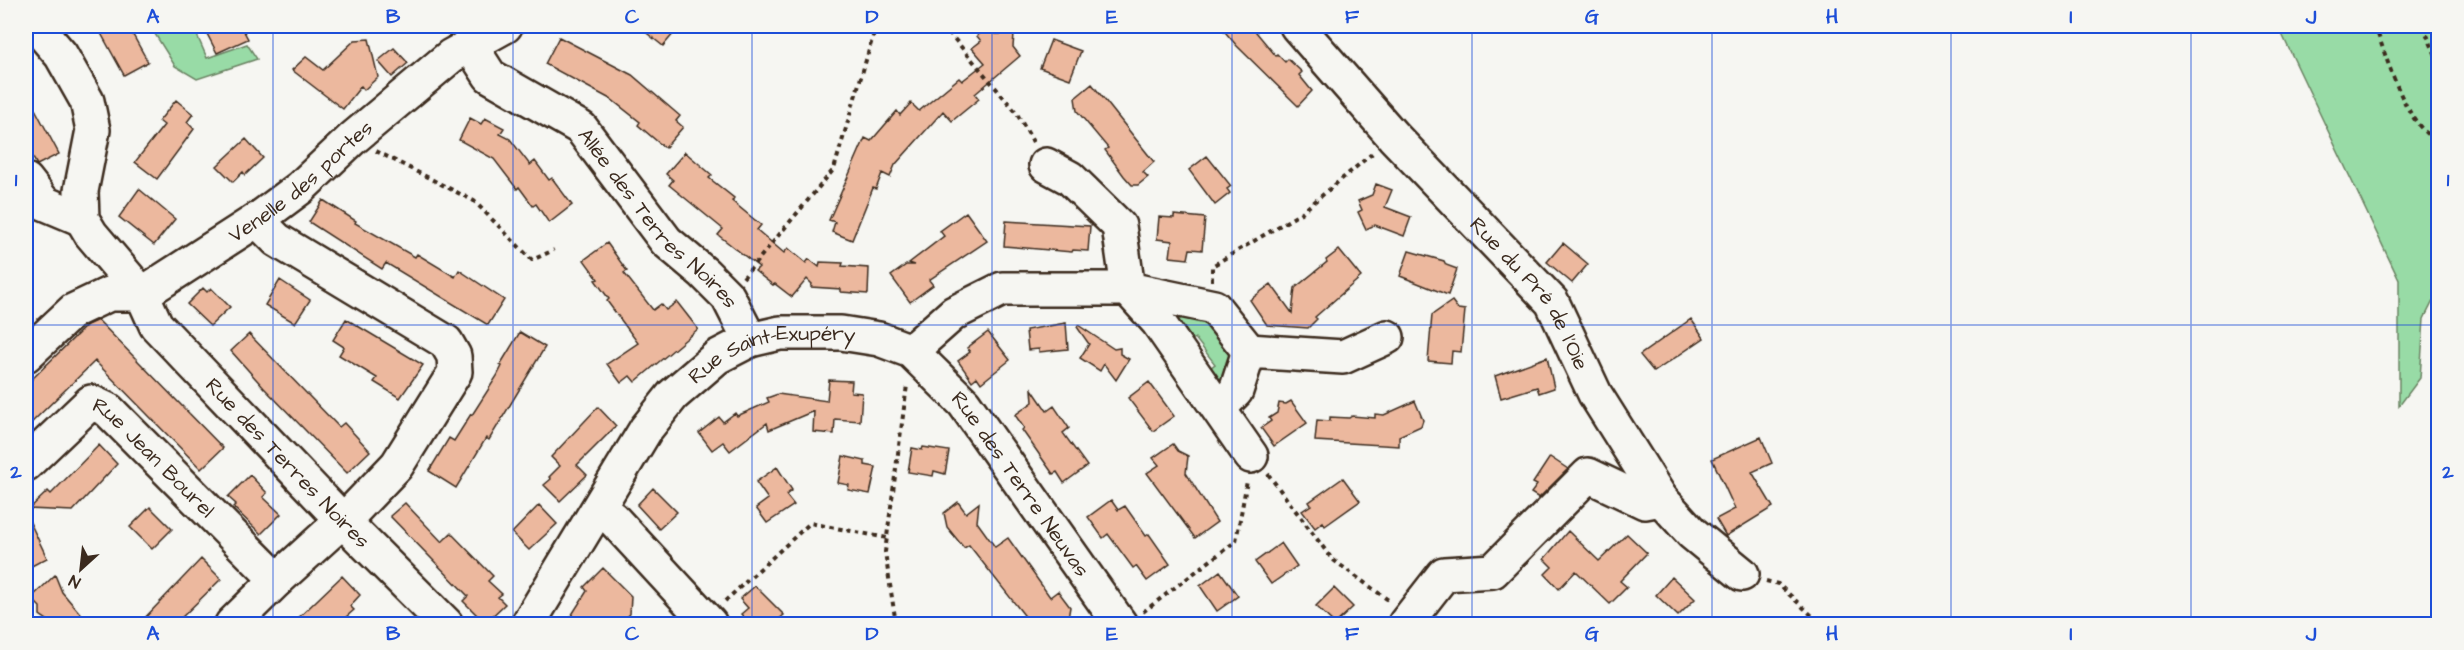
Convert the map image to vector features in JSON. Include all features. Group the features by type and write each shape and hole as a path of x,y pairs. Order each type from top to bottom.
{"street":[{"path":"26,180 44,203 82,219 81,191 93,130 87,101 61,55 36,26"},
{"path":"460,51 505,26"},
{"name":"Rue du Pré de l'Oie","path":"1297,26 1394,136 1552,302 1595,394 1661,499 1692,533 1742,574"},
{"name":"Venelle des portes","path":"142,294 257,220 300,188 352,139 460,51"},
{"name":"Allée des Terres Noires","path":"460,51 490,76 581,128 666,241 728,297 750,340"},
{"path":"1046,165 1070,178 1119,226 1128,289 1158,322 1251,456"},
{"name":"Rue des Terres Noires","path":"82,219 91,234 142,294 156,325 343,521 446,624"},
{"path":"232,624 343,521 397,465 454,372 454,356 446,342 277,240 257,220"},
{"path":"911,351 954,313 1002,289 1128,289 1214,307 1249,351 1343,357 1387,337"},
{"path":"26,355 73,311 109,294 142,294"},
{"name":"Rue Saint-Exupéry","path":"528,624 646,429 673,395 717,357 750,340 780,333 841,333 879,339 911,351"},
{"name":"Rue des Terre Neuvas","path":"911,351 964,403 1128,621"},
{"path":"1219,408 1236,391 1249,351"},
{"name":"Rue Jean Bourel","path":"26,464 91,402 108,410 277,580"},
{"path":"1408,621 1444,574 1493,571 1588,475 1645,502 1661,499"},
{"path":"599,509 612,518 707,622"}],"path":[{"path":"728,297 834,169 876,26"},
{"path":"950,26 946,29 1016,112 1046,165"},
{"path":"2375,26 2380,45 2395,80 2418,124 2439,144"},
{"path":"2423,26 2439,60"},
{"path":"1214,307 1212,267 1301,213 1394,136"},
{"path":"352,139 474,201 532,260 554,250"},
{"path":"896,624 885,552 911,351"},
{"path":"1128,621 1236,541 1251,456"},
{"path":"1251,456 1274,480 1332,559 1408,621"},
{"path":"707,622 810,523 887,538"},
{"path":"1742,574 1778,584 1821,624"}],"green space":[{"path":"150,26 193,26 207,58 247,44 257,59 197,79 175,66"},
{"path":"2282,26 2438,26 2438,291 2424,319 2420,378 2399,406 2399,280 2281,32"},
{"path":"1185,315 1201,316 1236,361 1221,388 1201,375 1215,364 1195,338 1182,348 1176,323"}],"building":[{"path":"97,26 128,26 148,62 124,75"},
{"path":"203,26 241,26 248,39 217,53"},
{"path":"638,26 680,26 663,46"},
{"path":"989,26 995,34 1014,34 1013,47 1020,56 975,94 979,99 952,121 943,111 895,165 890,177 882,173 876,189 873,188 852,240 832,232 835,222 829,220 865,138 871,141 897,111 900,115 911,103 919,111 959,78 962,81 985,63 972,48 981,41 977,36"},
{"path":"1220,26 1251,26 1276,56 1277,54 1285,62 1288,59 1302,72 1299,75 1312,91 1298,106"},
{"path":"559,37 632,75 680,116 676,121 683,127 665,148 638,125 640,122 612,100 545,64"},
{"path":"369,39 378,77 364,90 361,86 343,109 292,70 306,57 323,70 355,40"},
{"path":"1051,40 1081,51 1070,79 1040,68"},
{"path":"394,48 408,63 392,77 378,61"},
{"path":"1092,84 1154,162 1143,172 1148,177 1138,185 1132,185 1124,176 1105,150 1108,148 1077,111 1075,98"},
{"path":"26,92 59,154 37,165 26,146"},
{"path":"176,100 193,114 187,122 194,129 157,179 135,162 164,125 159,121"},
{"path":"470,118 481,124 485,118 504,128 500,134 510,139 530,165 535,161 549,180 552,178 572,205 549,223 536,204 533,206 519,187 517,189 494,159 459,140"},
{"path":"246,139 263,158 245,175 243,172 233,182 217,166"},
{"path":"685,152 712,175 709,178 734,198 732,201 761,225 757,230 784,253 788,248 806,263 809,259 819,267 820,262 843,263 842,266 869,268 868,294 811,287 812,284 807,279 792,297 775,284 773,285 755,271 759,267 718,235 723,229 669,185 673,180 666,174"},
{"path":"1207,156 1231,186 1227,189 1230,193 1215,205 1189,170"},
{"path":"1376,184 1392,190 1385,207 1411,217 1404,236 1375,225 1366,229 1358,212 1362,210 1358,201 1372,195"},
{"path":"139,189 175,219 154,245 119,217"},
{"path":"323,200 356,221 355,223 415,257 417,254 455,277 459,270 504,300 488,325 386,263 382,269 309,222"},
{"path":"966,212 987,241 929,280 933,285 910,302 891,276 906,265 915,265 909,263 944,236 940,231"},
{"path":"1174,215 1205,218 1202,250 1190,249 1188,259 1170,257 1172,241 1157,239 1159,217 1174,218"},
{"path":"1006,221 1090,226 1088,251 1073,250 1072,252 1004,246"},
{"path":"607,243 627,271 624,273 653,310 661,304 666,310 677,302 698,329 635,382 630,376 621,383 607,364 638,343 607,301 609,299 595,280 598,279 584,260"},
{"path":"1563,243 1588,264 1572,283 1547,262"},
{"path":"1339,250 1361,277 1315,317 1317,319 1308,328 1267,325 1250,300 1271,284 1292,313 1295,288"},
{"path":"1409,251 1444,261 1446,265 1457,269 1448,295 1400,276"},
{"path":"280,280 310,300 295,323 265,305"},
{"path":"203,288 207,292 211,288 230,307 210,326 187,304"},
{"path":"1452,301 1458,309 1465,310 1461,352 1452,351 1451,363 1428,361 1432,315"},
{"path":"346,319 423,365 400,398 374,382 377,378 339,355 344,347 333,340"},
{"path":"1691,319 1704,338 1654,372 1640,355"},
{"path":"98,320 223,448 201,469 95,361 26,428 26,385 87,325"},
{"path":"1066,323 1068,349 1039,352 1039,349 1028,350 1026,330"},
{"path":"1078,325 1114,349 1120,348 1120,354 1129,359 1116,380 1104,364 1100,371 1080,358 1089,344 1077,327"},
{"path":"520,332 545,347 489,440 486,438 456,488 429,471 449,438 454,441 472,415 497,376 502,366 500,365"},
{"path":"988,332 1010,360 981,383 977,377 972,381 958,361 970,352 967,348"},
{"path":"249,334 339,427 344,423 370,451 347,473 231,351"},
{"path":"1547,357 1554,388 1539,393 1537,387 1501,398 1495,376"},
{"path":"829,380 852,381 851,392 862,393 860,421 835,419 834,434 813,432 814,411 769,430 767,423 730,451 723,442 712,450 699,433 719,417 723,422 735,413 737,416 769,402 767,398 778,394 827,401"},
{"path":"1149,382 1174,416 1153,431 1128,398"},
{"path":"1032,389 1047,411 1054,406 1069,428 1063,433 1087,466 1064,483 1057,472 1053,474 1022,430 1024,428 1015,415 1033,402"},
{"path":"1291,401 1307,423 1274,446 1261,428 1271,421 1269,418 1277,413 1279,403 1286,404"},
{"path":"1415,401 1423,420 1421,426 1399,436 1399,446 1315,441 1317,420 1330,421 1330,417 1349,418 1352,416 1375,418 1375,414 1384,415"},
{"path":"598,407 616,426 577,465 587,475 560,501 544,485 560,466 551,457"},
{"path":"1761,437 1772,463 1752,472 1773,507 1726,536 1716,519 1735,509 1712,459"},
{"path":"1173,444 1178,451 1188,456 1186,473 1217,522 1195,538 1147,473 1159,465 1153,458"},
{"path":"99,445 117,464 73,511 29,509 48,491 51,494"},
{"path":"923,447 949,451 945,474 934,471 933,476 908,472 912,448 922,450"},
{"path":"843,456 865,461 865,465 876,467 870,494 848,490 849,485 838,483"},
{"path":"1550,457 1568,469 1539,498 1531,493 1537,485 1533,483"},
{"path":"777,467 792,490 786,495 794,505 767,523 756,508 768,499 756,482"},
{"path":"250,475 267,493 263,497 281,514 261,534 233,507 236,504 228,497"},
{"path":"1343,478 1360,501 1325,526 1323,522 1315,528 1302,511 1311,505 1309,502"},
{"path":"653,488 677,512 659,529 637,505"},
{"path":"1111,500 1118,510 1125,506 1170,564 1147,581 1136,566 1133,568 1108,534 1103,538 1088,517"},
{"path":"958,502 966,513 979,503 977,522 995,547 1008,538 1050,597 1058,591 1070,607 1067,624 1031,624 969,545 964,548 947,527 944,513"},
{"path":"405,503 442,542 451,533 493,576 488,581 502,594 498,597 505,604 485,623 463,601 468,596 390,516"},
{"path":"539,505 557,524 529,550 512,533"},
{"path":"150,507 172,529 152,549 130,527"},
{"path":"26,514 47,558 26,569"},
{"path":"1568,531 1599,561 1627,534 1647,553 1620,581 1627,587 1610,604 1576,571 1559,589 1545,574 1552,567 1544,559"},
{"path":"1281,543 1297,566 1271,584 1255,562"},
{"path":"201,559 221,579 175,624 139,624"},
{"path":"603,568 631,596 630,614 619,624 566,624 587,591 584,587"},
{"path":"1220,571 1238,596 1217,611 1200,586"},
{"path":"55,575 62,592 89,624 53,624 40,615 40,607 31,598"},
{"path":"342,576 360,595 350,606 354,610 338,624 292,624"},
{"path":"1672,577 1695,599 1678,616 1656,595"},
{"path":"755,586 784,615 773,624 750,624 741,614 748,608 740,599"},
{"path":"1334,588 1353,607 1335,624 1316,606"}]}
